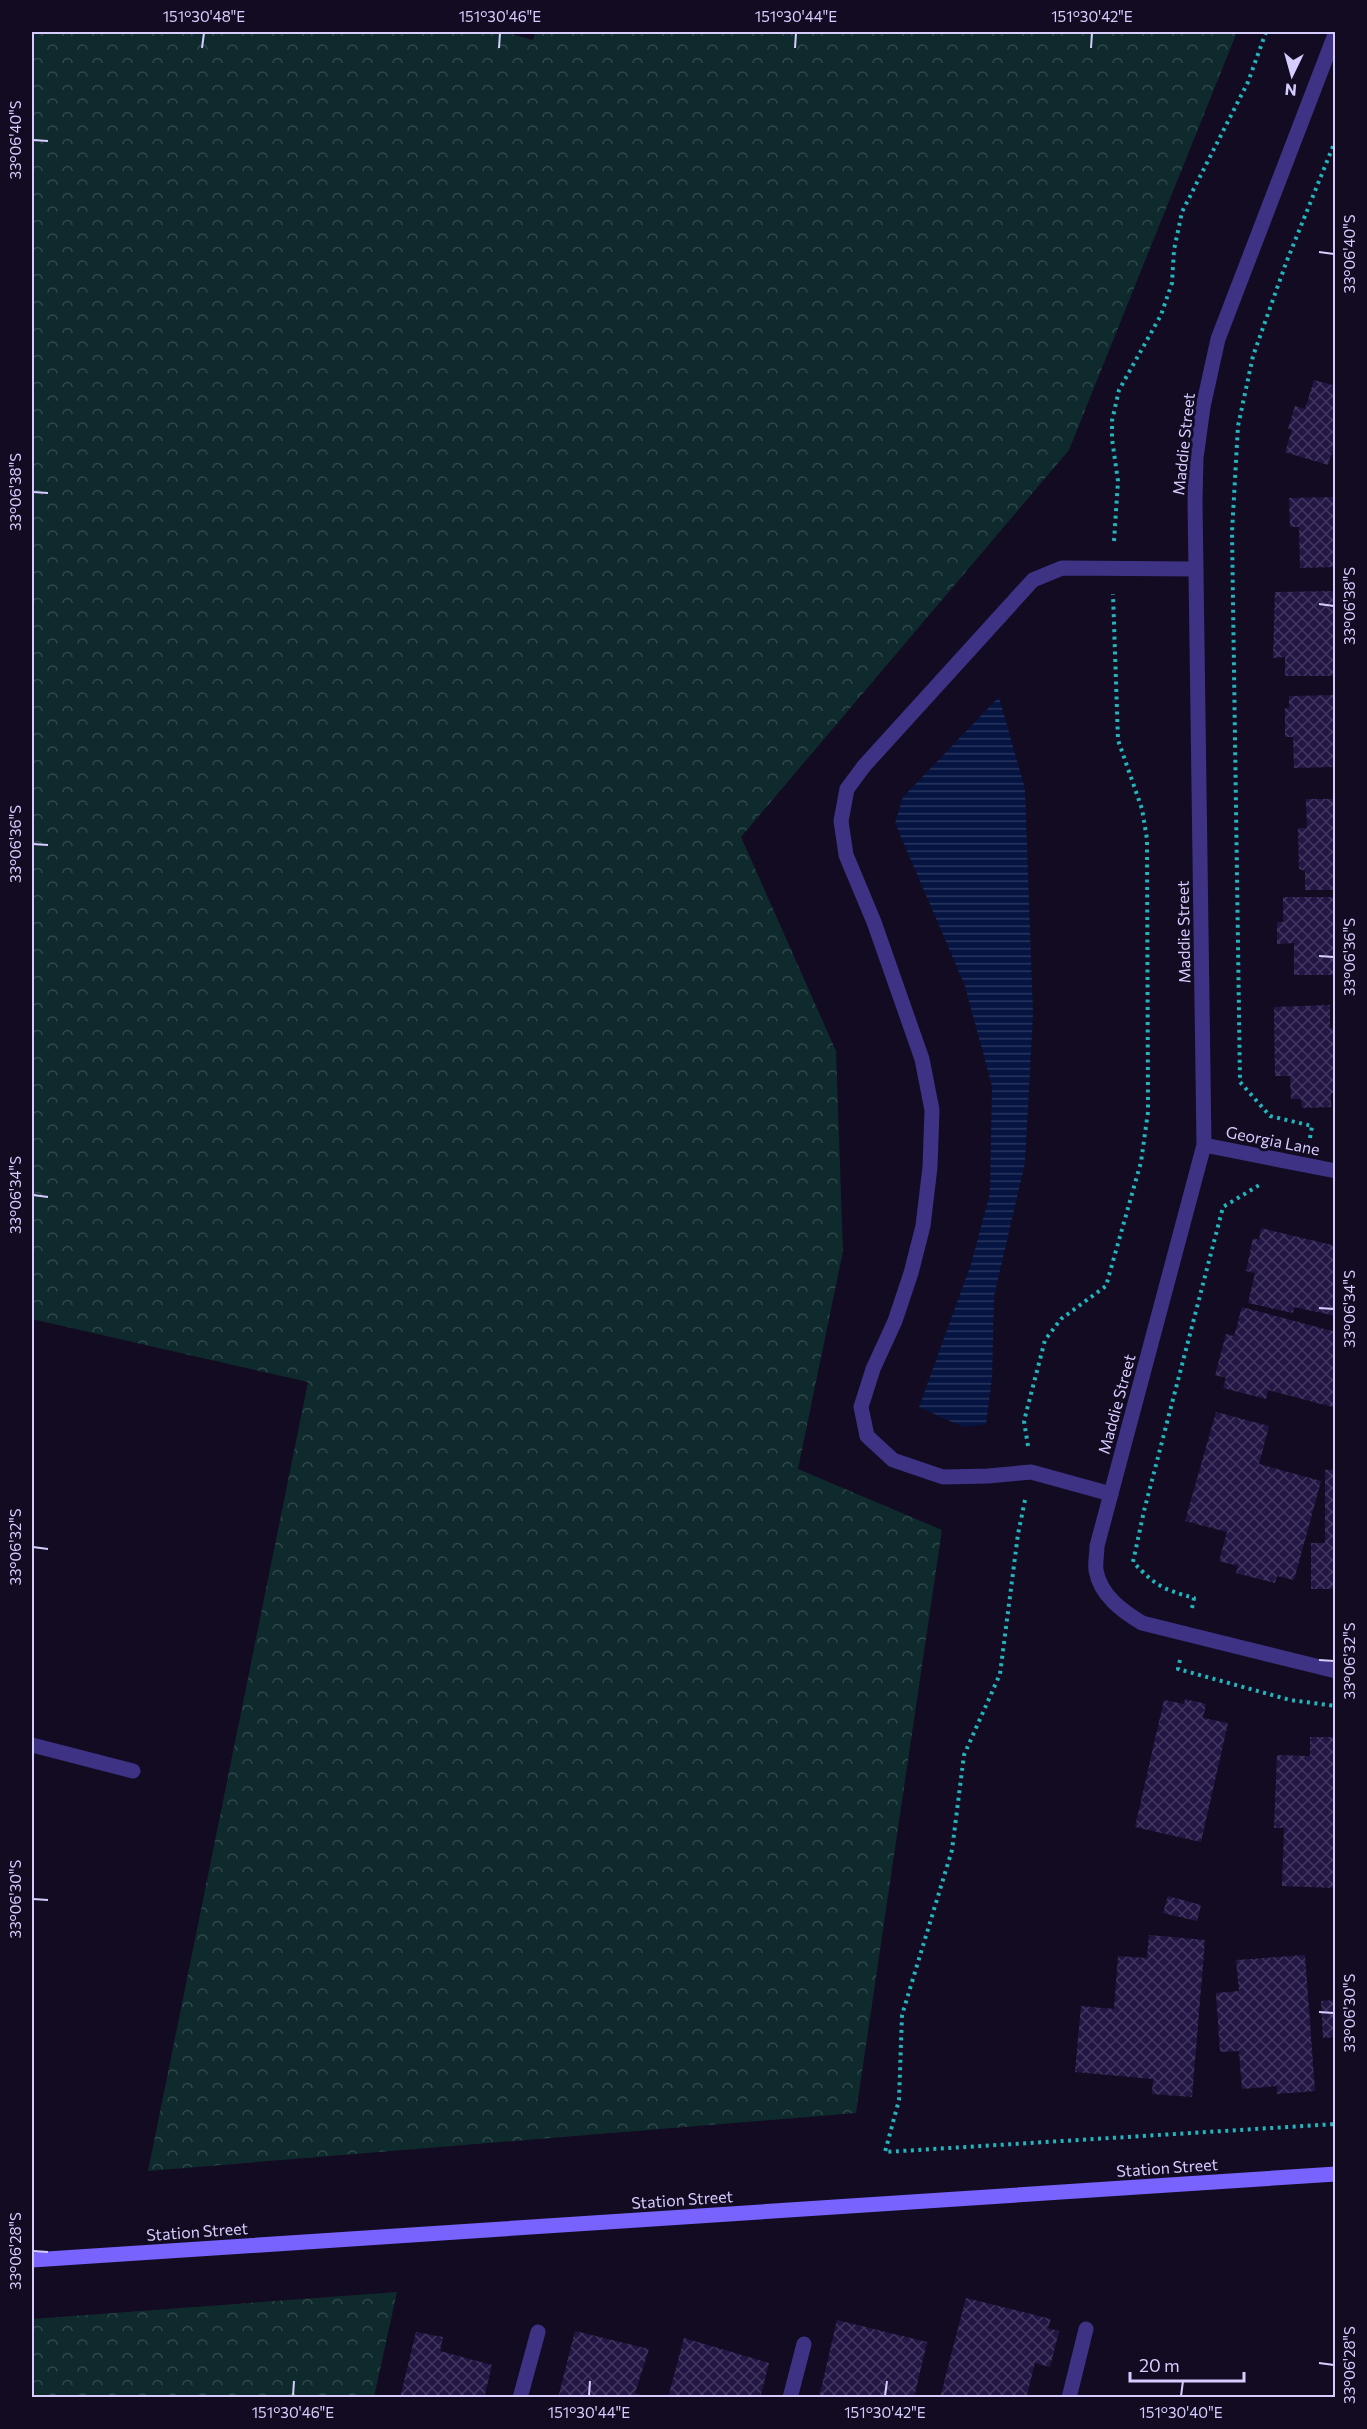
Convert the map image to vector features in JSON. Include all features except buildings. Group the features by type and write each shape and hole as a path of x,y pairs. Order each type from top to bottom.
{"street":[{"name":"Maddie Street","path":"1335,32 1218,339 1203,407 1196,458 1196,568 1204,1145 1097,1546 1096,1571 1106,1593 1120,1609 1142,1623 1335,1671"},
{"path":"1111,1494 1032,1472 943,1477 893,1460 867,1436 861,1407 873,1369 896,1320 923,1226 930,1167 932,1110 922,1059 874,922 846,855 841,820 847,789 864,766 1033,580 1062,567 1196,568"},
{"name":"Georgia Lane","path":"1204,1145 1335,1170"},
{"path":"32,1745 133,1771"},
{"name":"Station Street","path":"32,2260 1335,2174"},
{"path":"1069,2397 1086,2329"},
{"path":"520,2397 538,2332"},
{"path":"790,2397 804,2344"}],"path":[{"path":"1266,32 1248,82 1182,212 1174,250 1172,283 1161,315 1119,390 1112,421 1118,481 1113,568 1118,740 1142,809 1147,839 1148,1112 1141,1162 1106,1286 1061,1318 1045,1340 1024,1421 1032,1472 1017,1534 1000,1674 964,1755 951,1850 902,2015 899,2100 885,2152 1335,2124"},
{"path":"1310,1139 1312,1126 1270,1116 1240,1082 1232,532 1238,426 1253,356 1286,263 1335,138"},
{"path":"1271,1185 1263,1183 1223,1207 1144,1511 1133,1562 1155,1584 1170,1592 1194,1598 1178,1669 1290,1700 1335,1706"}],"green space":[{"path":"32,32 504,32 533,40 535,32 1237,32 1069,450 741,837 836,1051 843,1251 798,1469 942,1530 856,2113 148,2171 308,1382 32,1319"},
{"path":"397,2292 374,2397 32,2397 32,2319"}],"water":[{"path":"999,697 1025,789 1033,1015 1025,1163 994,1296 992,1379 986,1424 963,1427 919,1407 971,1264 990,1193 992,1086 965,986 895,823 903,797"}]}
